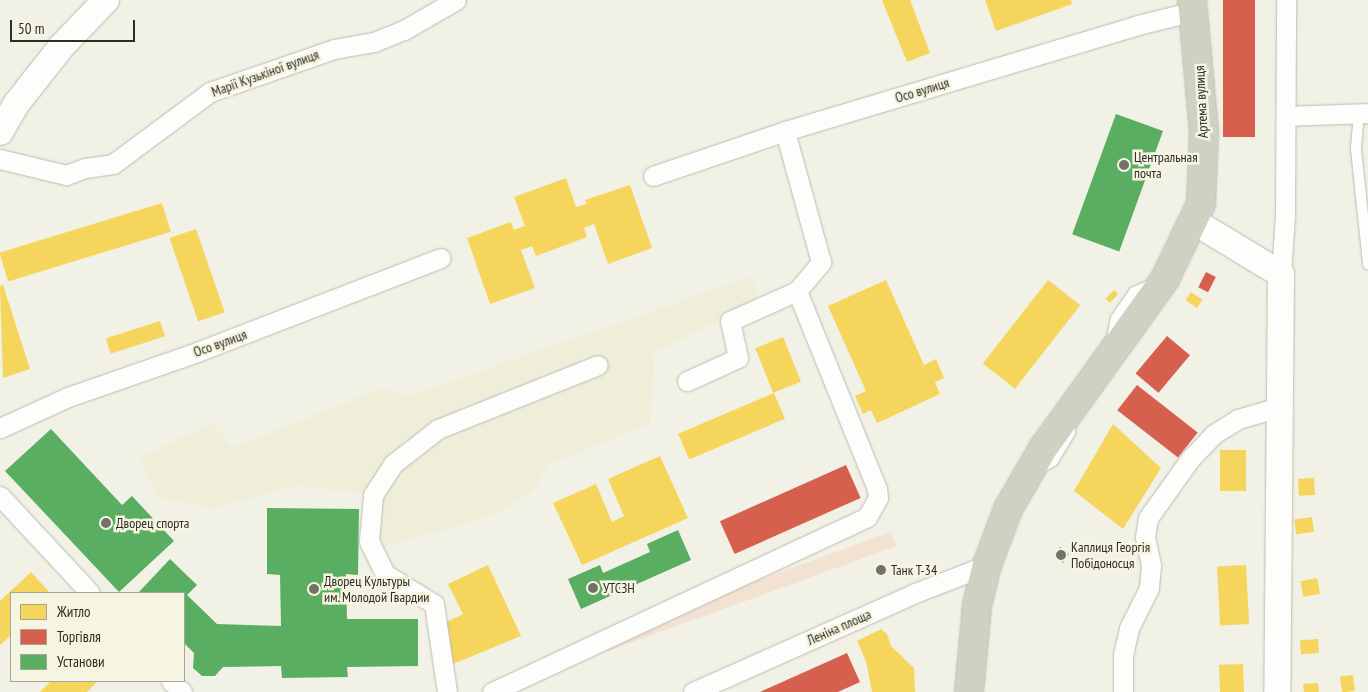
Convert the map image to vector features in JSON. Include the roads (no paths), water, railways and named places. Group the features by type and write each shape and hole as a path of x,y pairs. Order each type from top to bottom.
{"highway":[{"name":"Артема вулиця","path":"1193,6 1204,132 1198,213"},
{"path":"969,692 977,605 987,565 1008,509 1028,474 1071,408 1165,279 1198,213"}],"street":[{"path":"0,132 18,103 61,47 106,0"},
{"name":"Марії Кузькіної вулиця","path":"0,159 66,175 112,164 210,92 334,49 374,42 404,30 456,0"},
{"path":"1277,692 1279,407 1286,116 1286,0"},
{"name":"Осо вулиця","path":"653,176 785,131 1138,25 1193,6"},
{"path":"1286,116 1364,113"},
{"path":"687,381 738,358 730,321 797,291 820,262 785,131"},
{"path":"1198,213 1281,274"},
{"name":"Осо вулиця","path":"0,428 68,397 197,352 441,258"},
{"path":"492,692 867,517 878,498 877,488 797,291"},
{"path":"447,692 434,604 385,574 369,541 373,495 393,464 438,428 598,365"},
{"path":"1123,692 1124,655 1129,628 1149,588 1150,564 1145,537 1148,518 1191,458 1214,434 1238,419 1279,407"},
{"path":"0,496 89,592"},
{"name":"Леніна площа","path":"693,692 915,593 987,565"},
{"path":"172,682 182,692"}],"lane":[{"path":"1364,113 1356,149 1368,264"}],"place":[{"name":"Центральная почта","path":"1124,165"},
{"name":"Дворец спорта","path":"106,523"},
{"name":"Каплиця Георгія Побідоносця","path":"1061,555"},
{"name":"Танк Т-34","path":"881,570"},
{"name":"УТСЗН","path":"593,588"},
{"name":"Дворец Культуры им. Молодой Гвардии","path":"314,589"}]}
